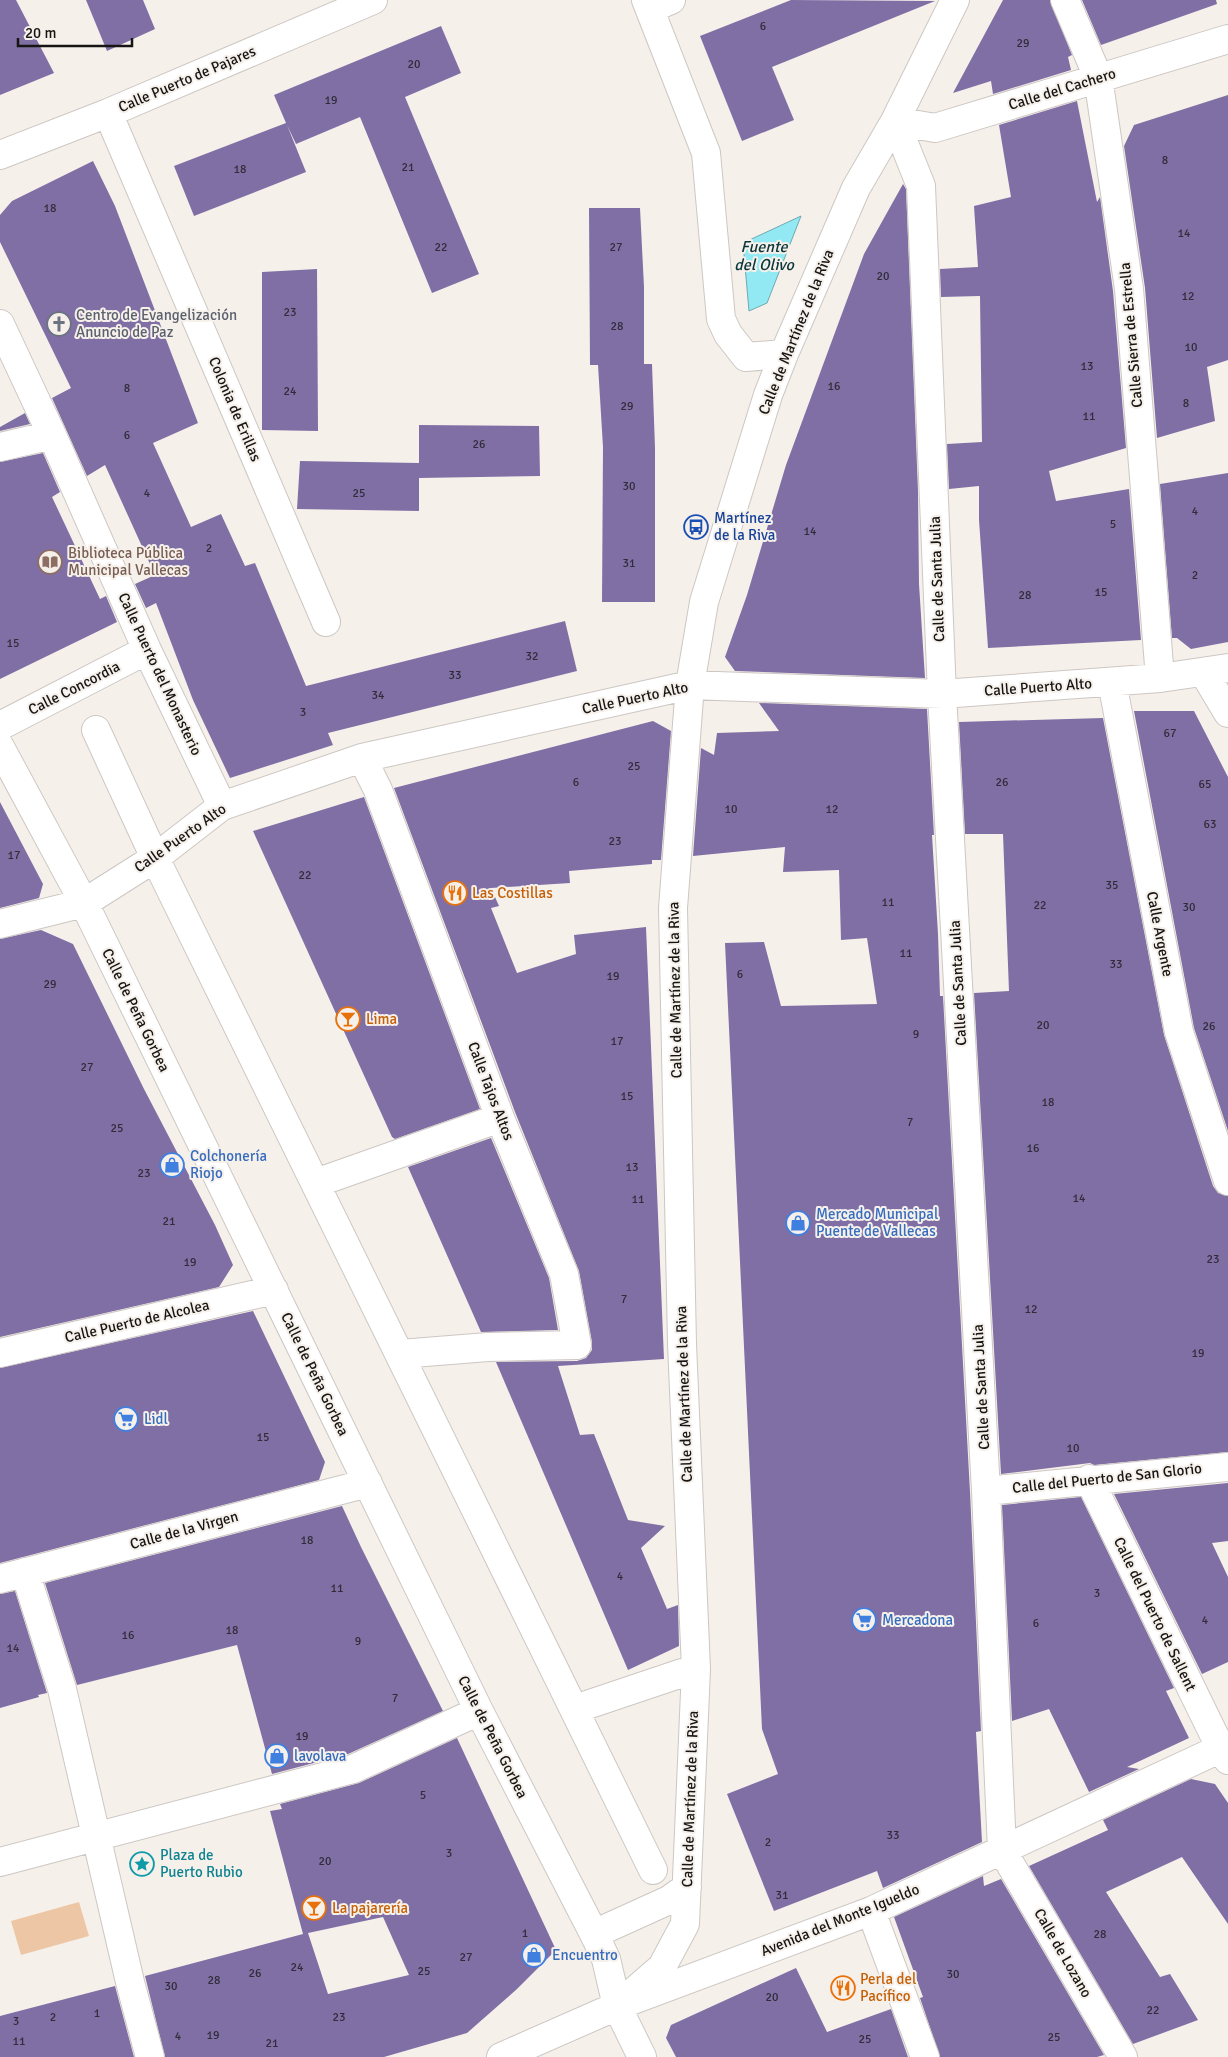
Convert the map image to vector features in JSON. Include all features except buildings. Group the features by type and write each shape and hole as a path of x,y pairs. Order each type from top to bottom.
{"street":[{"name":"Calle Puerto de Pajares","path":"0,155 108,113 373,0"},
{"name":"Calle de Martínez de la Riva","path":"617,2006 662,1967 685,1924 696,1669 682,1344 673,908 690,685 704,602 768,395 856,188 895,121 955,0"},
{"name":"Calle Sierra de Estrella","path":"1064,0 1098,77 1129,289 1160,678"},
{"path":"656,3 706,153 721,319 728,334 746,357 784,354"},
{"name":"Calle del Cachero","path":"895,121 935,128 1228,39"},
{"name":"Colonia de Erillas","path":"108,113 326,622"},
{"name":"Calle de Santa Julia","path":"895,121 921,186 942,694 986,1491 1002,1850"},
{"name":"Calle Puerto del Monasterio","path":"0,324 52,435 147,650 222,806"},
{"path":"0,447 52,435"},
{"name":"Calle Concordia","path":"0,726 147,650"},
{"path":"1216,670 1228,713"},
{"name":"Calle Puerto Alto","path":"0,924 84,903 155,858 222,806 362,758 690,685 942,694 1160,678 1216,670"},
{"name":"Calle Argente","path":"1112,682 1179,1032 1228,1181"},
{"path":"96,730 155,858 576,1709 653,1870"},
{"name":"Calle de Peña Gorbea","path":"0,747 84,903 479,1712 594,1934 606,1959 617,2006 642,2057"},
{"name":"Calle Tajos Altos","path":"362,758 378,790 500,1118 564,1274 577,1345 488,1347 400,1354"},
{"path":"316,1183 500,1118"},
{"name":"Calle Puerto de Alcolea","path":"0,1353 274,1290"},
{"name":"Calle del Puerto de San Glorio","path":"986,1491 1228,1466"},
{"name":"Calle del Puerto de Sallent","path":"1089,1479 1226,1752"},
{"name":"Calle de la Virgen","path":"12,1575 368,1483"},
{"path":"12,1575 62,1689 130,1982 150,2057"},
{"path":"576,1709 682,1673"},
{"path":"0,1862 353,1769 479,1712"},
{"name":"Avenida del Monte Igueldo","path":"501,2057 617,2006 871,1911 1002,1850 1226,1752"},
{"name":"Calle de Lozano","path":"1002,1850 1123,2057"},
{"path":"594,1934 669,1900 687,1887"},
{"path":"871,1911 924,2057"}],"shaded area":[{"path":"79,1902 89,1936 21,1955 11,1921"}],"water":[{"name":"Fuente del Olivo","path":"801,216 767,303 749,311 743,243"}],"place":[{"name":"Centro de Evangelización Anuncio de Paz","path":"59,324"},
{"name":"Martínez de la Riva","path":"696,527"},
{"name":"Biblioteca Pública Municipal Vallecas","path":"50,562"},
{"name":"Las Costillas","path":"455,893"},
{"name":"Lima","path":"348,1019"},
{"name":"Colchonería Riojo","path":"172,1165"},
{"name":"Mercado Municipal Puente de Vallecas","path":"798,1223"},
{"name":"Lidl","path":"126,1419"},
{"name":"Mercadona","path":"864,1620"},
{"name":"lavolava","path":"277,1756"},
{"name":"Plaza de Puerto Rubio","path":"142,1864"},
{"name":"La pajarería","path":"314,1908"},
{"name":"Encuentro","path":"534,1955"},
{"name":"Perla del Pacífico","path":"843,1988"}]}
